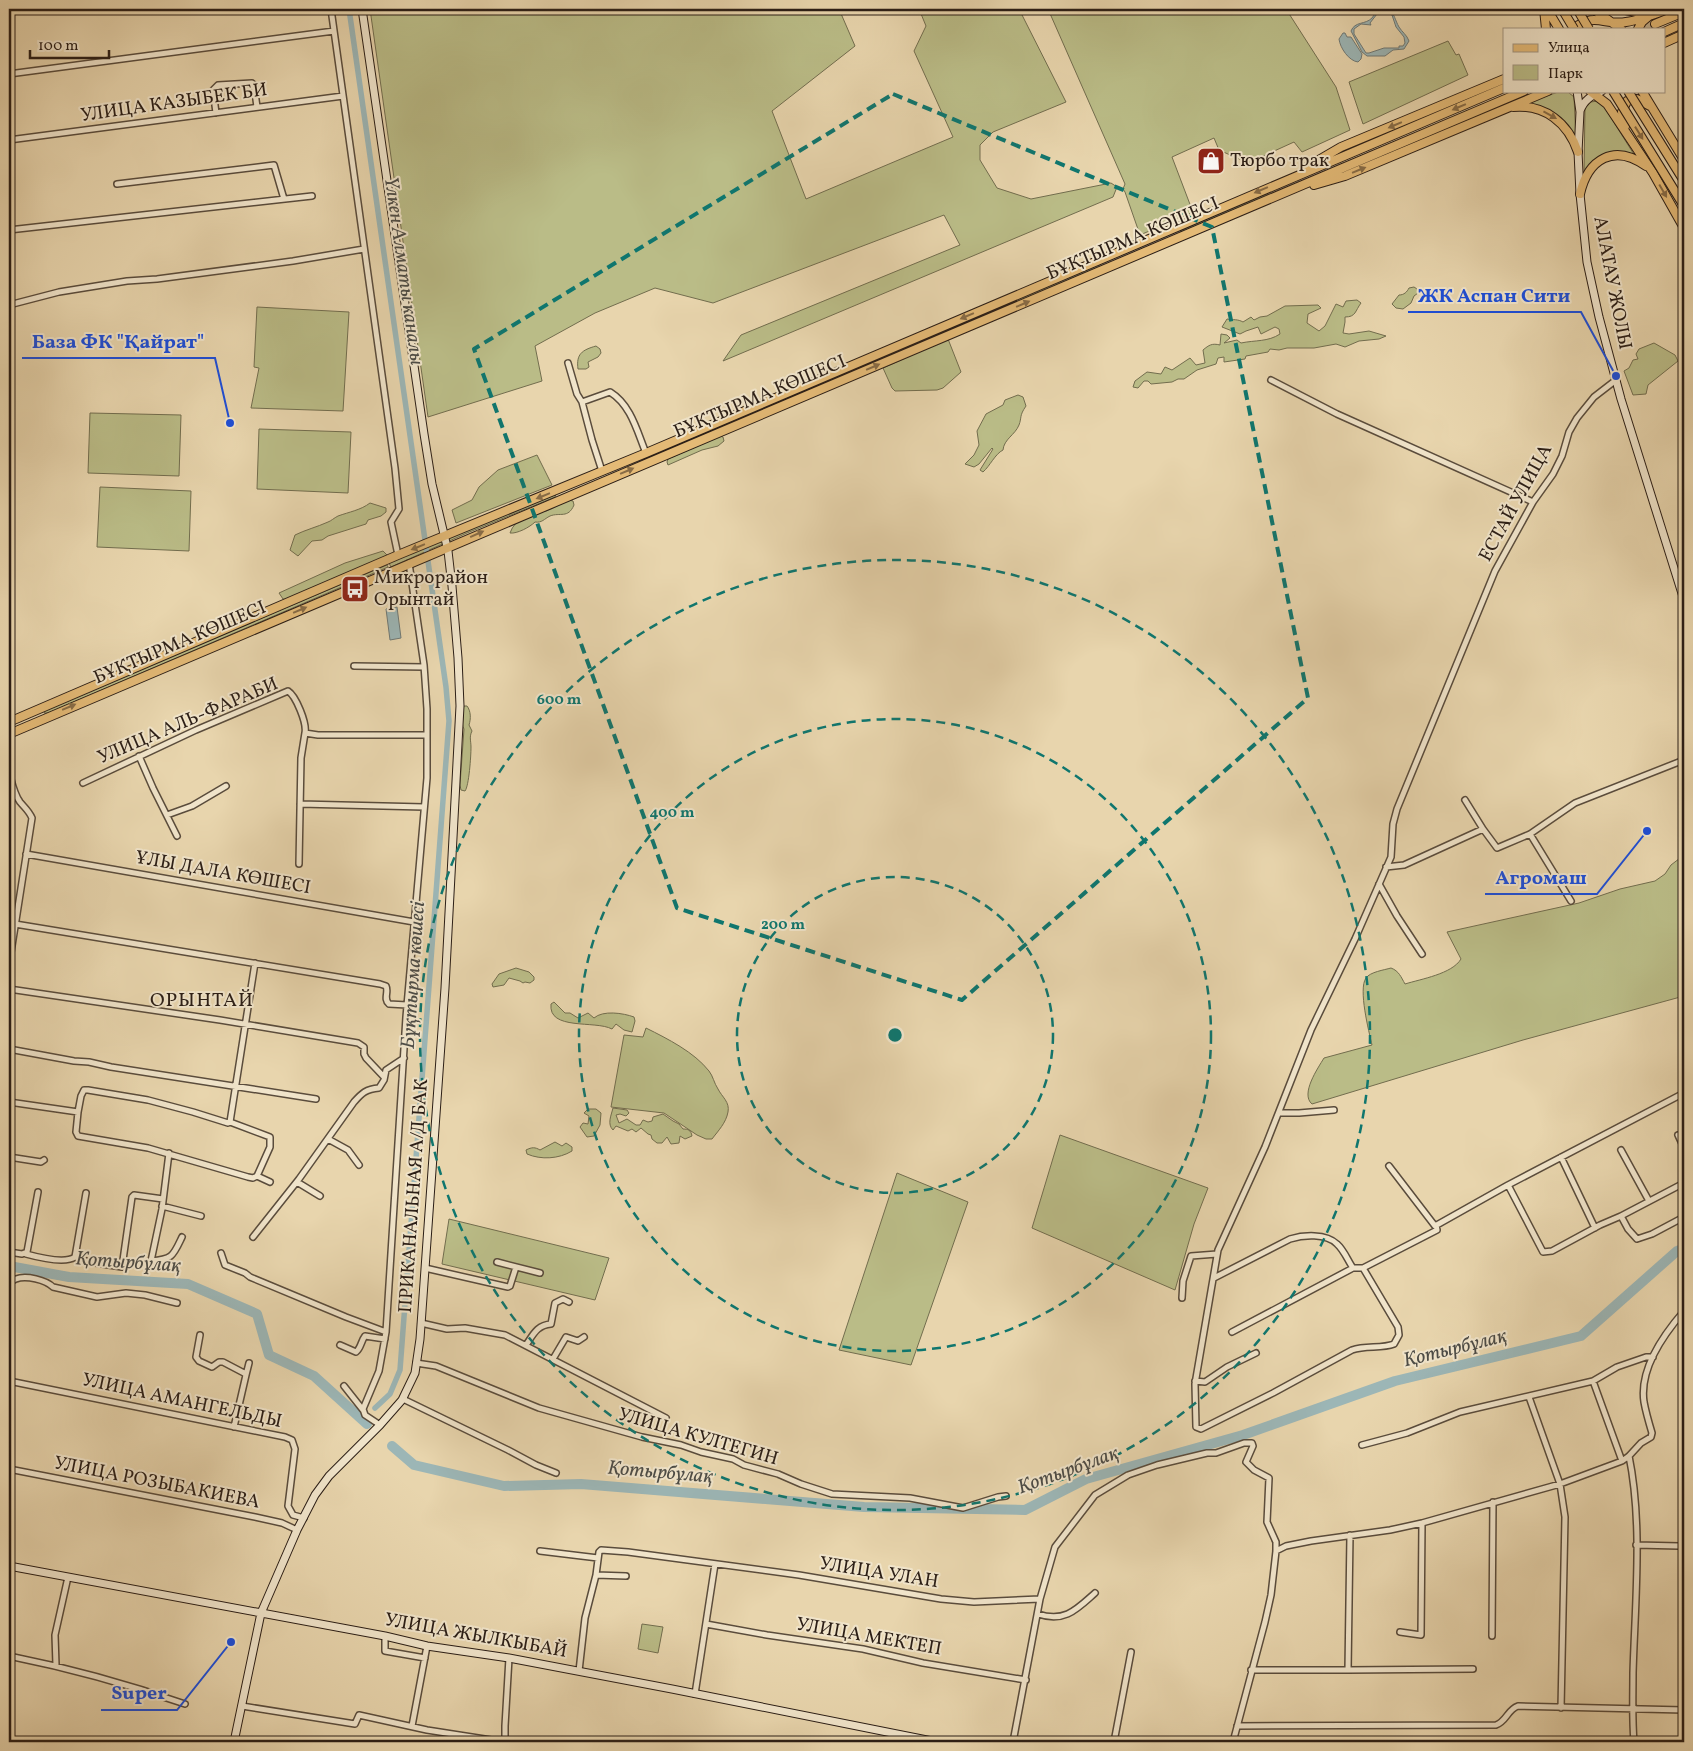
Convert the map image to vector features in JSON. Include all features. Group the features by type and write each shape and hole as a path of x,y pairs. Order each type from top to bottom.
{"main road":[{"name":"ПРИКАНАЛЬНАЯ А/Д БАК","path":"234,1742 261,1613 297,1530 329,1476 403,1399 415,1372 422,1323 445,988 460,706 458,658 447,548 441,538 424,434 362,9"},
{"path":"1546,9 1546,28"},
{"path":"1546,9 1559,28"},
{"path":"1562,9 1573,28"},
{"path":"1577,9 1588,28"},
{"path":"1593,9 1620,28"},
{"path":"1619,9 1642,12 1662,11"},
{"path":"1576,28 1588,20 1628,22 1662,11"},
{"path":"1639,28 1645,19 1662,11"},
{"path":"1655,24 1684,12"},
{"path":"1666,31 1684,23"},
{"path":"1667,42 1684,34"},
{"path":"1280,182 1341,147 1503,79"},
{"name":"БҰҚТЫРМА КӨШЕСІ","path":"9,722 398,555 646,453 1503,88"},
{"name":"БҰҚТЫРМА КӨШЕСІ","path":"9,734 1522,92"},
{"path":"1279,195 1345,176 1546,92"},
{"name":"АЛАТАУ ЖОЛЫ","path":"1578,92 1580,112 1578,152 1580,194 1587,262 1616,380 1684,600"},
{"path":"1580,112 1584,102 1596,92 1607,104 1653,173 1684,228"},
{"path":"1614,92 1684,206"},
{"path":"1629,92 1684,181"},
{"path":"1643,92 1684,160"},
{"path":"1649,92 1654,111"},
{"path":"1631,140 1622,115 1625,104 1630,100 1637,99 1644,102 1654,111"},
{"path":"1504,108 1531,108 1552,116 1570,133 1578,152"},
{"path":"1580,194 1584,180 1590,170 1599,160 1609,155 1632,157 1653,173"},
{"path":"1101,258 1105,269"},
{"path":"691,433 694,442"},
{"path":"561,488 564,498"},
{"path":"38,709 42,719"},
{"name":"УЛИЦА ЖЫЛКЫБАЙ","path":"9,1566 385,1636 427,1646 579,1671 937,1742"}],"street":[{"path":"331,9 394,468 399,510 391,522 398,555"},
{"path":"9,74 334,31"},
{"path":"216,113 213,90 218,86 252,83 254,85 257,107"},
{"name":"УЛИЦА КАЗЫБЕК БИ","path":"9,140 343,96"},
{"path":"117,184 274,165 284,199"},
{"path":"9,230 312,196"},
{"path":"9,305 59,292 293,261 364,249"},
{"path":"568,363 577,394 582,402 602,471"},
{"path":"1271,380 1337,414 1533,502"},
{"name":"ЕСТАЙ УЛИЦА","path":"1363,1268 1398,1327 1399,1335 1394,1344 1388,1346 1364,1346 1352,1350 1201,1429 1196,1427 1195,1381 1217,1254 1265,1147 1311,1030 1355,939 1391,857 1393,824 1397,809 1495,571 1533,502 1554,474 1569,432 1577,418 1594,397 1616,380"},
{"path":"582,402 608,391 614,394 624,405 632,419 646,453"},
{"path":"363,1410 365,1401 379,1371 386,1332 407,1005 424,807 427,736 424,667 411,562"},
{"path":"354,666 424,667"},
{"name":"УЛИЦА АЛЬ-ФАРАБИ","path":"82,783 288,691 292,694 306,725 305,733"},
{"path":"299,864 301,758 305,733 318,735 427,736"},
{"path":"139,756 177,836"},
{"path":"1466,800 1497,848 1530,834 1575,804 1684,760"},
{"path":"9,772 15,794 29,811 32,818 9,965"},
{"path":"167,815 192,806 226,786"},
{"path":"300,804 424,807"},
{"path":"1386,867 1404,865 1483,829"},
{"path":"1530,834 1571,901"},
{"name":"ҰЛЫ ДАЛА КӨШЕСІ","path":"26,854 414,922"},
{"path":"1379,884 1422,954"},
{"path":"14,924 380,984 387,988 386,998 389,1004 407,1005"},
{"path":"230,1122 255,963"},
{"path":"9,989 358,1043 364,1047 366,1058 384,1077"},
{"path":"9,1049 111,1067 316,1098"},
{"path":"253,1237 297,1182 364,1091 379,1088 386,1070 404,1058"},
{"path":"257,1176 270,1147 270,1136 230,1122 148,1100 88,1090 84,1090 81,1096 76,1132 78,1136 169,1153 248,1177 253,1178 257,1176 270,1182"},
{"path":"1436,1225 1560,1157 1684,1093"},
{"path":"9,1102 78,1112"},
{"path":"1279,1112 1298,1113 1334,1110"},
{"path":"1678,1136 1684,1148"},
{"path":"328,1139 348,1150 359,1164"},
{"path":"1621,1150 1649,1201"},
{"path":"169,1153 162,1206 151,1261 166,1259 174,1255 182,1237"},
{"path":"9,1157 41,1162 44,1160"},
{"path":"1560,1157 1595,1228"},
{"path":"1232,1332 1353,1268 1363,1268 1437,1230 1436,1225 1389,1166"},
{"path":"297,1182 320,1196"},
{"path":"1508,1185 1543,1252 1552,1252 1684,1183"},
{"path":"26,1254 29,1247 38,1192"},
{"path":"75,1258 86,1193"},
{"path":"9,1252 57,1260 71,1260 75,1258 122,1267 132,1197 134,1195 163,1199"},
{"path":"162,1206 200,1216"},
{"path":"1621,1216 1628,1229 1637,1239 1652,1234 1684,1217"},
{"path":"1214,1278 1290,1239 1300,1236 1328,1238 1338,1244 1353,1268"},
{"path":"221,1253 225,1265 246,1273 250,1277 346,1318 386,1332"},
{"path":"1182,1298 1183,1281 1191,1256 1217,1254"},
{"path":"498,1262 540,1273"},
{"path":"425,1268 508,1287 513,1282 516,1267"},
{"path":"9,1284 17,1278 33,1279 48,1282 52,1287 97,1297 126,1293 145,1294 177,1303"},
{"path":"526,1345 538,1328 544,1324 551,1324 555,1303 563,1299 569,1302"},
{"path":"1276,1551 1286,1546 1390,1530 1422,1523 1560,1484 1622,1461 1641,1443 1651,1437 1652,1433 1644,1402 1646,1379 1653,1357 1673,1324 1684,1311"},
{"path":"422,1323 447,1329 465,1328 505,1335 666,1418"},
{"path":"200,1335 196,1357 199,1361 212,1367 222,1362 244,1373 246,1376"},
{"path":"340,1345 356,1352 365,1336 385,1339"},
{"path":"553,1359 566,1337 578,1341 584,1337"},
{"path":"1195,1381 1205,1382 1227,1367 1256,1353"},
{"path":"1362,1445 1407,1433 1460,1412 1593,1381 1617,1367 1646,1357 1653,1357"},
{"path":"234,1427 249,1363"},
{"name":"УЛИЦА КУЛТЕГИН","path":"416,1363 436,1366 539,1408 642,1437 681,1444 701,1452 733,1459 744,1465 778,1474 832,1494 910,1498 963,1508 1006,1496"},
{"name":"УЛИЦА АМАНГЕЛЬДЫ","path":"9,1381 285,1437 292,1440 295,1449 288,1506 293,1515 304,1518"},
{"path":"1593,1381 1622,1461"},
{"path":"344,1386 365,1415 380,1425"},
{"path":"1529,1397 1560,1484 1565,1518 1561,1708"},
{"path":"403,1399 536,1465 556,1472"},
{"path":"1013,1742 1040,1600 1055,1547 1095,1495 1128,1475 1157,1465 1208,1453 1216,1453 1244,1443 1252,1443 1253,1446 1246,1462 1254,1470 1269,1478 1267,1522 1276,1542 1276,1551 1271,1595 1265,1622 1233,1742"},
{"path":"1629,1456 1634,1482 1636,1545 1632,1708 1634,1742"},
{"name":"УЛИЦА РОЗЫБАКИЕВА","path":"9,1469 255,1517 282,1523 297,1530"},
{"path":"1492,1636 1493,1502"},
{"path":"1400,1632 1421,1635 1422,1523"},
{"path":"1348,1670 1350,1536"},
{"path":"1636,1545 1679,1546 1684,1548"},
{"name":"УЛИЦА УЛАН","path":"598,1558 599,1552 602,1550 628,1552 799,1575 941,1599 974,1602 1040,1600"},
{"path":"540,1551 598,1558 596,1575 585,1618 579,1671"},
{"path":"694,1694 715,1564"},
{"path":"596,1575 626,1576"},
{"path":"56,1665 55,1635 68,1577"},
{"path":"1038,1614 1060,1616 1074,1613 1096,1593"},
{"name":"УЛИЦА МЕКТЕП","path":"706,1624 863,1649 923,1663 1026,1680"},
{"path":"385,1636 385,1651 424,1658"},
{"path":"412,1726 427,1646"},
{"path":"1114,1742 1131,1652"},
{"path":"9,1656 56,1665 127,1684 185,1704"},
{"path":"242,1706 355,1724 359,1715 505,1742 504,1726 508,1658"},
{"path":"1252,1670 1473,1669"},
{"path":"1237,1726 1496,1725 1502,1722 1510,1710 1518,1706 1684,1710"}],"highlighted area":[{"path":"893,94 1212,227 1308,698 962,1000 677,908 474,349"}],"green space":[{"path":"370,9 839,9 855,46 772,111 806,199 953,137 914,51 926,26 919,9 1019,9 1066,102 993,132 980,145 980,160 997,188 1031,199 1111,183 1117,187 1113,197 723,361 741,335 960,245 944,215 713,303 655,288 595,313 535,346 542,381 428,417"},
{"path":"1048,9 1286,9 1336,87 1350,130 1302,152 1294,142 1248,163 1219,150 1214,138 1172,157 1191,207 1196,211 1140,235 1123,189 1125,184"},
{"path":"1448,41 1456,55 1459,54 1468,75 1363,124 1349,82"},
{"path":"1558,92 1568,92 1574,97 1576,139 1568,126 1521,105"},
{"path":"1599,101 1635,156 1618,152 1606,154 1584,174 1585,108 1590,102"},
{"path":"1266,192 1268,196 1182,232 1180,231"},
{"path":"1098,264 1100,267 1098,268 699,436 697,435"},
{"path":"1414,287 1418,293 1414,296 1411,303 1403,309 1396,308 1392,304 1399,295"},
{"path":"1357,300 1361,303 1353,315 1345,317 1343,333 1369,331 1386,336 1379,339 1359,341 1345,347 1336,344 1314,348 1270,349 1268,352 1246,356 1245,359 1224,362 1224,357 1218,358 1216,364 1197,370 1184,379 1151,384 1148,381 1144,381 1138,388 1133,387 1135,381 1147,372 1161,374 1165,367 1172,370 1190,358 1196,365 1205,363 1203,350 1211,345 1220,345 1221,334 1227,335 1230,338 1224,343 1237,340 1241,343 1266,340 1280,334 1279,329 1275,327 1261,334 1258,327 1240,334 1222,327 1227,319 1243,322 1251,317 1254,320 1267,316 1285,306 1318,305 1321,308 1308,314 1307,323 1319,331 1325,326 1336,304 1343,307 1346,301"},
{"path":"257,307 349,312 343,411 251,408 259,368 254,367"},
{"path":"948,339 961,372 943,388 937,390 895,391 892,388 883,368"},
{"path":"1654,343 1675,355 1678,361 1648,385 1646,394 1633,395 1624,371 1629,368 1633,360 1638,359 1636,354 1639,349"},
{"path":"596,346 600,349 601,353 598,357 588,362 589,367 586,369 578,369 578,360 581,353"},
{"path":"1018,395 1023,397 1026,406 1017,428 1005,443 1003,450 997,454 983,472 980,470 992,448 979,464 974,467 965,464 974,455 979,445 977,431 986,414 1003,405 1005,400"},
{"path":"90,413 181,415 179,476 88,473"},
{"path":"259,429 351,432 348,493 257,489"},
{"path":"720,436 723,437 724,441 718,446 702,450 668,465 668,459"},
{"path":"537,455 552,485 456,523 452,510 472,500 479,487 498,470"},
{"path":"100,487 191,491 189,551 97,547"},
{"path":"556,494 555,497 391,567 389,563 466,530"},
{"path":"568,500 573,501 574,505 566,514 550,516 520,531 510,533 520,520 549,510"},
{"path":"370,503 386,508 386,512 381,516 368,520 366,524 328,536 322,540 312,541 298,556 290,550 295,535"},
{"path":"383,551 387,555 383,559 288,600 283,599 279,593 345,563"},
{"path":"387,565 388,567 48,713 44,713 46,709"},
{"path":"464,706 467,706 469,710 469,725 472,731 470,737 470,770 465,791 461,790 460,785"},
{"path":"1684,855 1684,996 1523,1040 1312,1104 1309,1100 1308,1094 1311,1081 1324,1058 1372,1045 1363,991 1366,978 1371,974 1391,968 1398,973 1405,984 1444,972 1451,969 1461,959 1447,932 1579,903 1620,889 1655,881"},
{"path":"516,968 529,972 534,977 534,980 530,983 523,983 509,978 504,985 493,987 492,984 499,974"},
{"path":"554,1002 565,1013 570,1013 578,1018 588,1013 594,1018 608,1013 619,1013 634,1017 635,1021 632,1032 624,1030 616,1024 612,1029 604,1026 564,1021 557,1018 552,1012 551,1004"},
{"path":"646,1028 672,1041 688,1052 703,1064 710,1073 727,1102 728,1108 724,1123 712,1139 706,1139 697,1135 664,1113 611,1107 624,1035 643,1037"},
{"path":"613,1108 627,1110 629,1113 626,1116 616,1115 619,1123 627,1119 636,1125 640,1125 643,1120 652,1121 653,1117 663,1114 679,1124 683,1129 689,1130 692,1136 685,1139 680,1136 679,1143 671,1144 667,1137 662,1143 657,1143 652,1139 651,1135 641,1128 636,1132 632,1129 628,1131 616,1126 613,1130 610,1123"},
{"path":"588,1109 596,1109 601,1113 600,1125 594,1136 587,1137 580,1127 583,1123 588,1124 589,1116 584,1113"},
{"path":"1060,1135 1208,1188 1194,1224 1175,1290 1032,1228"},
{"path":"555,1142 562,1146 566,1143 572,1147 572,1151 550,1158 527,1154 526,1150 528,1149 537,1148 540,1150"},
{"path":"897,1173 968,1202 911,1365 839,1350"},
{"path":"449,1219 609,1258 595,1300 442,1264"},
{"path":"642,1624 663,1627 658,1653 638,1649"}],"water":[{"path":"1380,9 1389,9 1409,41 1404,49 1393,50 1385,56 1367,56 1362,52 1351,31 1355,26 1372,18","holes":["1387,12 1392,15 1396,27 1404,37 1405,43 1403,46 1399,46 1399,48 1384,48 1366,53 1354,34 1354,29 1361,24 1371,25 1370,23 1377,14"]},
{"path":"1343,33 1347,37 1351,37 1362,54 1358,62 1348,57 1341,46 1339,39"},
{"path":"397,607 401,638 390,640 386,609"}],"waterway":[{"name":"Бұқтырма көшесі","path":"349,9 446,687 449,721 400,1370 390,1394 375,1408"},
{"name":"Қотырбұлақ","path":"392,1446 414,1465 504,1486 581,1484 864,1507 1025,1510 1086,1479 1243,1435 1395,1381 1581,1336 1677,1251 1684,1248"},
{"name":"Қотырбұлақ","path":"9,1266 69,1277 188,1284 257,1314 269,1355 314,1376 367,1424"}],"tunnel":[{"path":"1646,28 1655,24"}],"place":[{"name":"Тюрбо трак","path":"1211,161"},
{"name":"ЖК Аспан Сити","path":"1616,376"},
{"name":"База ФК \"Қайрат\"","path":"230,423"},
{"name":"Микрорайон Орынтай","path":"355,589"},
{"name":"Агромаш","path":"1647,831"},
{"name":"Super","path":"231,1642"}],"district":[{"name":"ОРЫНТАЙ","path":"202,1001"}],"water label":[{"name":"Үлкен Алматы каналы","path":"403,271"}]}
